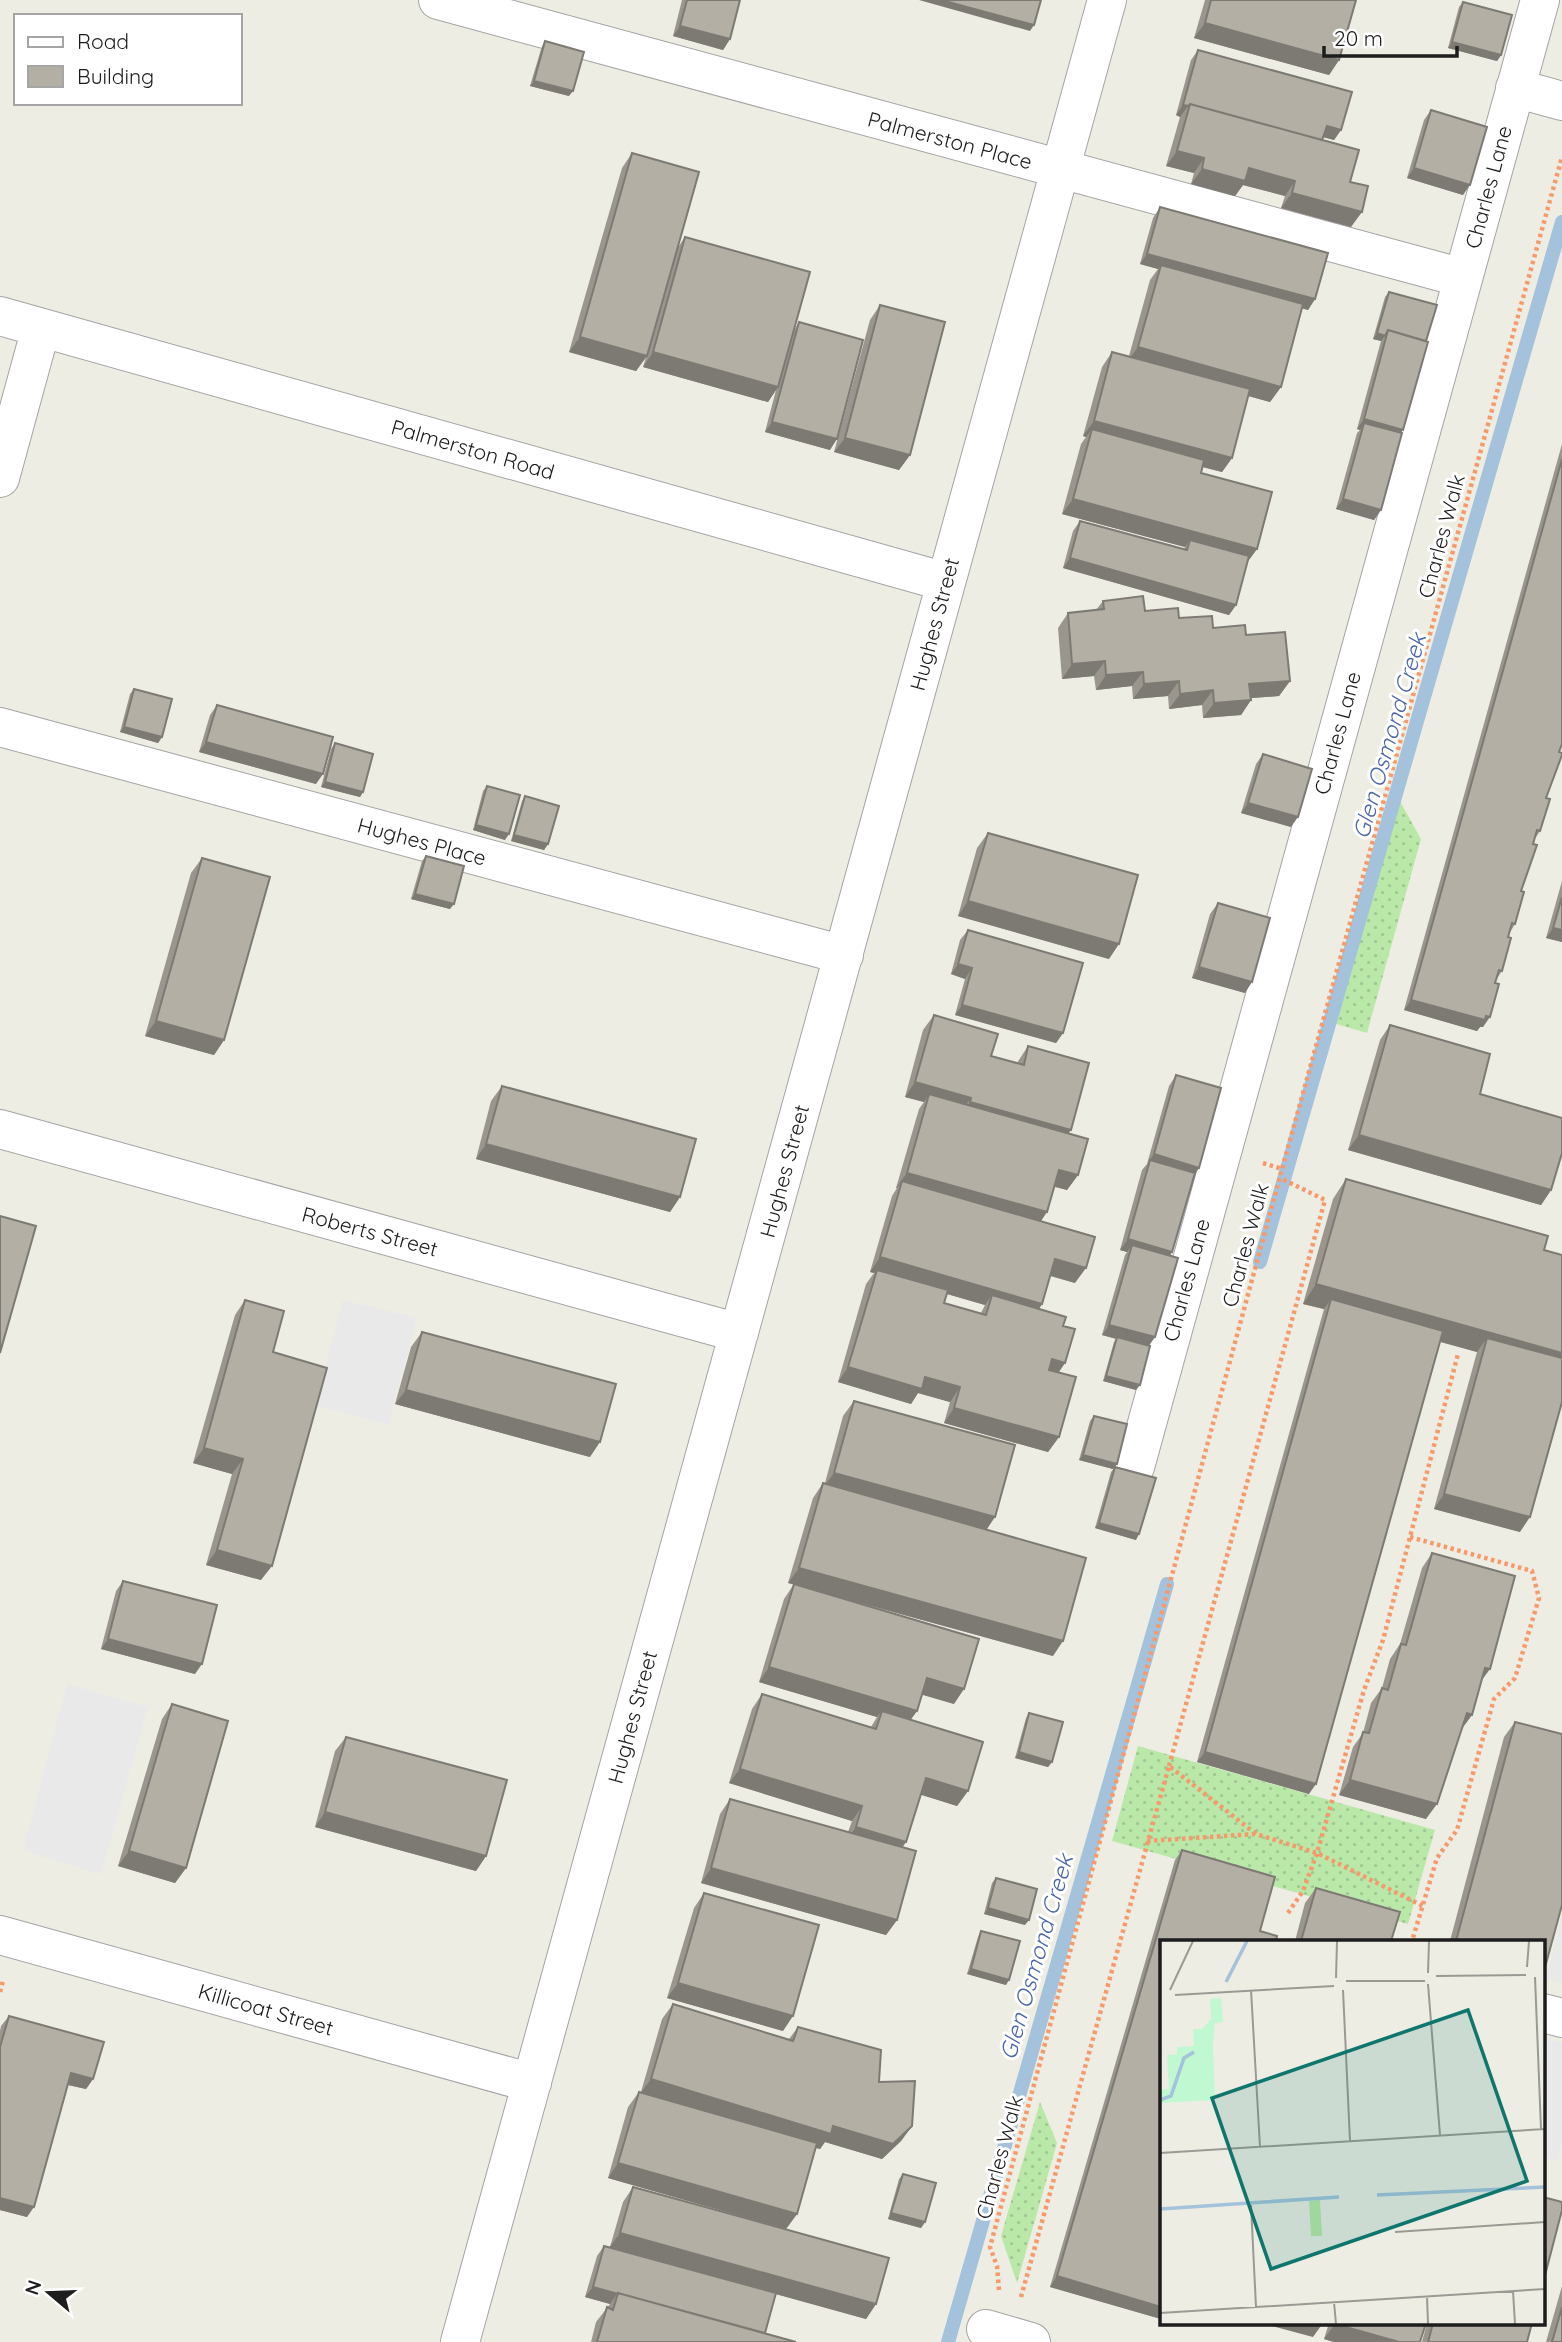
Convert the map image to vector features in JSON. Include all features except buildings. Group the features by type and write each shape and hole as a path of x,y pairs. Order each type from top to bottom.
{"street":[{"name":"Palmerston Place","path":"438,0 1463,278"},
{"name":"Hughes Street","path":"460,2342 1107,0"},
{"name":"Charles Lane","path":"1135,1466 1540,0"},
{"path":"1515,88 1562,101"},
{"name":"Palmerston Road","path":"0,316 946,582"},
{"path":"0,478 41,328"},
{"name":"Hughes Place","path":"0,727 844,955"},
{"name":"Roberts Street","path":"0,1129 739,1333"},
{"name":"Killicoat Street","path":"0,1935 532,2083"},
{"path":"1544,2013 1562,2018"},
{"path":"986,2329 1031,2342"}],"path":[{"name":"Charles Walk","path":"986,2329 1000,2286 990,2248 1280,1178 1562,157"},
{"path":"1020,2303 1325,1200 1280,1178"},
{"path":"1288,1913 1303,1891 1317,1853 1364,1690 1382,1640 1458,1354"},
{"path":"1410,1537 1532,1571 1539,1598 1515,1678 1494,1699 1457,1830 1437,1858 1412,1940"},
{"path":"1169,1766 1256,1834 1317,1853 1423,1906"},
{"path":"1147,1841 1256,1834"}],"green space":[{"path":"1397,796 1421,839 1367,1033 1333,1023"},
{"path":"1138,1746 1435,1830 1408,1924 1112,1841"},
{"path":"1040,2102 1057,2143 1017,2283 1001,2236"}],"shaded area":[{"path":"343,1300 417,1318 388,1425 315,1405"},
{"path":"67,1684 148,1707 101,1874 23,1851"},
{"path":"1562,1913 1562,1984 1546,1979"},
{"path":"1544,2037 1562,2043 1562,2145 1557,2161 1544,2157"}],"waterway":[{"name":"Glen Osmond Creek","path":"1260,1262 1562,222"},
{"name":"Glen Osmond Creek","path":"948,2342 1167,1584"}]}
